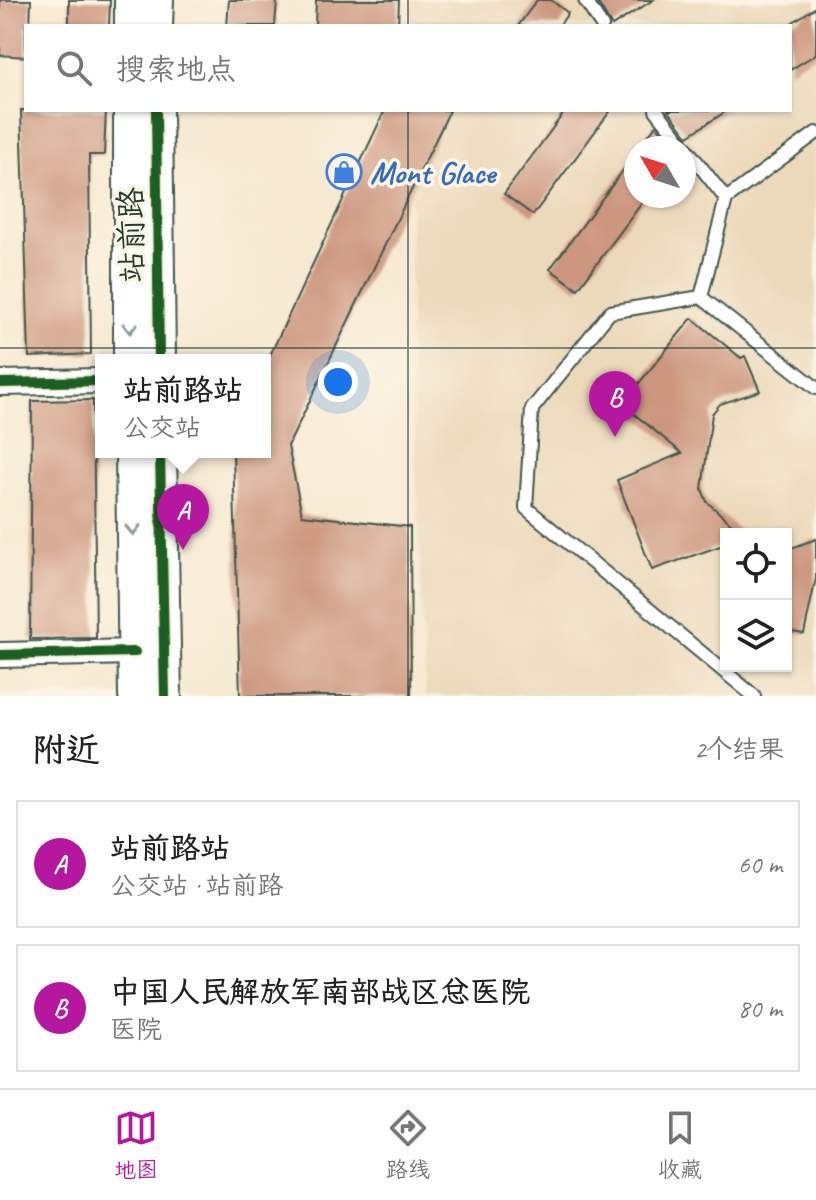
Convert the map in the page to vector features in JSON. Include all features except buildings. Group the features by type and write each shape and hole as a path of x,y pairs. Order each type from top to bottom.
{"street":[{"path":"131,0 131,24"},
{"path":"156,24 157,0"},
{"name":"站前路","path":"130,112 130,354"},
{"name":"站前路","path":"156,112 159,354"},
{"path":"0,383 95,381"},
{"path":"132,458 135,696"},
{"path":"160,458 165,696"},
{"path":"0,655 135,652"}],"lane":[{"path":"585,0 601,24"},
{"path":"658,112 726,199"},
{"path":"701,297 726,199 816,133"},
{"path":"754,696 526,508 532,409 610,312 701,297 816,388"}],"shaded area":[{"path":"411,0 816,0 816,696 426,696 410,340 411,112 792,112 792,24 411,24"}],"cycle path":[{"path":"156,112 159,354"},
{"path":"0,383 95,381"},
{"path":"160,458 165,696"},
{"path":"0,655 135,652"}],"place":[{"name":"Mont Glace","path":"344,172"},
{"name":"中国人民解放军南部战区总医院","path":"615,437"},
{"name":"站前路站","path":"183,550"}]}
